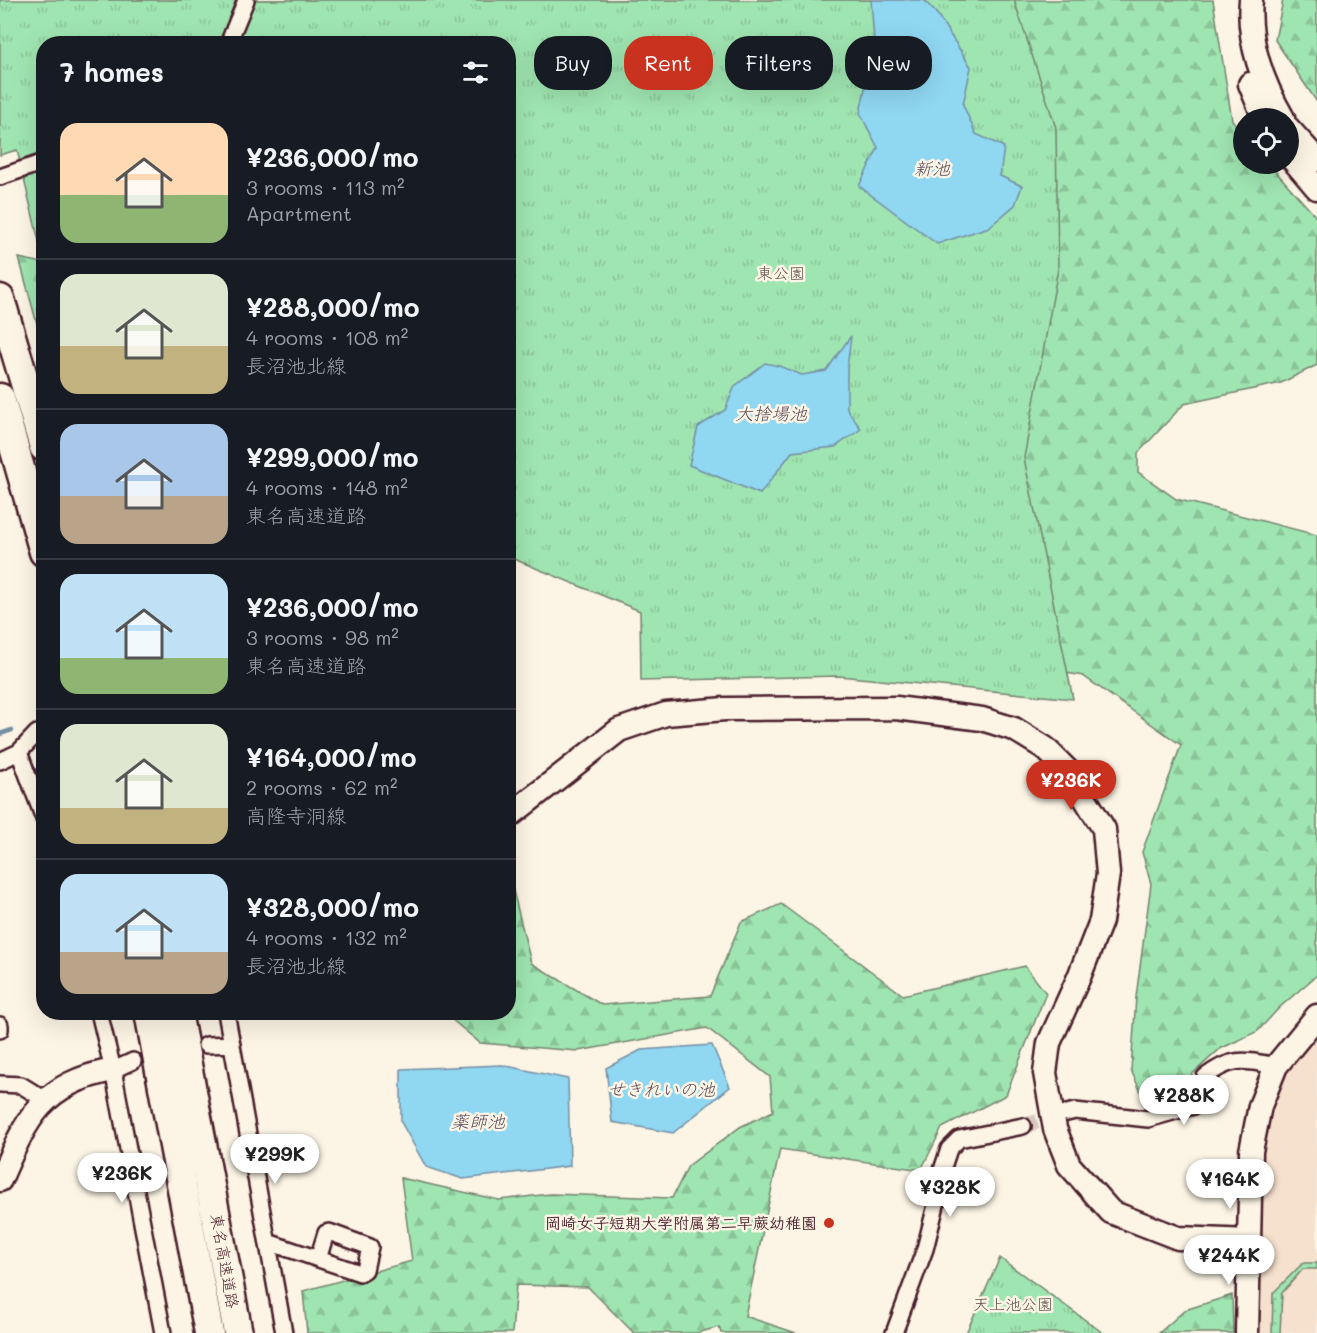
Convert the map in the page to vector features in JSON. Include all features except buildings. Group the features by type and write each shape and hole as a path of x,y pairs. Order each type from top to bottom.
{"highway":[{"path":"0,298 36,420"},
{"path":"0,398 36,524"},
{"name":"東名高速道路","path":"150,1020 209,1333"},
{"name":"東名高速道路","path":"179,1020 238,1333"}],"street":[{"path":"231,36 246,0"},
{"path":"1236,0 1241,53 1246,76 1260,108"},
{"path":"1251,0 1254,43 1268,93 1277,108"},
{"path":"1299,140 1317,160"},
{"path":"0,177 36,165"},
{"path":"1299,167 1317,188"},
{"path":"516,811 619,730 666,714 725,709 896,708 982,719 1014,729 1045,748 1068,771 1104,830 1108,874 1101,921 1079,977 1048,1043 1045,1073 1055,1129 1069,1165 1111,1212 1178,1238 1250,1241"},
{"path":"0,761 19,752 36,734"},
{"path":"19,752 36,798"},
{"path":"1247,1333 1251,1151 1260,1106 1276,1066 1314,1018"},
{"path":"103,1020 123,1065 163,1333"},
{"path":"228,1020 285,1333"},
{"path":"0,1025 0,1030"},
{"path":"206,1046 232,1044"},
{"path":"1067,1113 1075,1111 1148,1119 1194,1106 1200,1099 1205,1077 1222,1064 1242,1059 1276,1066"},
{"path":"0,1180 29,1117 62,1088 84,1075 123,1065"},
{"path":"0,1084 21,1085 47,1101"},
{"path":"894,1333 925,1249 938,1197 938,1182 949,1149 958,1139 1023,1126"},
{"path":"268,1242 318,1259"}],"shaded area":[{"path":"1317,1035 1317,1333 1257,1333 1258,1167 1283,1079"}],"green space":[{"name":"東公園","path":"0,0 1014,0 1056,128 1058,269 1024,458 1073,699 839,676 641,681 640,611 516,560 516,36 36,36 36,229 17,150 0,155"},
{"path":"103,0 1213,0 1233,121 1233,174 1278,174 1317,218 1317,365 1281,383 1184,404 1138,453 1138,472 1176,499 1317,535 1317,975 1279,1008 1258,1031 1220,1049 1177,1088 1144,1099 1131,1070 1136,997 1151,884 1142,852 1181,745 1083,676 962,654 542,90 612,90 612,36 534,36 534,79 516,55 516,36 92,36"},
{"path":"1283,0 1317,0 1317,102 1275,40"},
{"path":"19,258 36,262 36,320"},
{"path":"516,902 531,963 602,1005 710,996 741,922 781,904 903,995 1025,966 1046,993 1006,1095 942,1128 921,1170 780,1149 745,1316 796,1333 721,1333 719,1327 697,1333 634,1333 588,1287 516,1285 512,1333 307,1333 303,1291 412,1261 401,1178 499,1200 550,1194 672,1198 688,1166 740,1127 773,1111 770,1077 707,1028 578,1051 480,1043 452,1020 516,1020"},
{"name":"天上池公園","path":"1000,1258 1103,1333 966,1333"},
{"path":"1303,1263 1317,1263 1317,1269 1303,1269 1282,1293 1280,1333 1272,1333 1273,1293"},
{"path":"1232,1295 1233,1333 1159,1333 1185,1310"}],"water":[{"name":"新池","path":"871,0 924,0 937,14 971,67 963,105 976,134 1004,147 1000,176 1022,186 1015,205 989,227 937,244 859,186 878,148 860,113 865,90 932,90 932,36 874,36"},
{"name":"大捨場池","path":"851,336 847,369 847,409 861,429 835,447 792,452 760,494 689,465 698,427 725,410 735,386 765,363 802,375 826,371"},
{"name":"せきれいの池","path":"712,1045 730,1087 673,1133 612,1122 606,1068 641,1050"},
{"name":"薬師池","path":"502,1065 568,1079 570,1166 463,1179 426,1167 401,1122 401,1069"}],"waterway":[{"path":"0,734 12,730"}],"tunnel":[{"path":"1023,1126 1061,1115"}],"place":[{"name":"岡崎女子短期大学附属第二早蕨幼稚園","path":"829,1223"}]}
